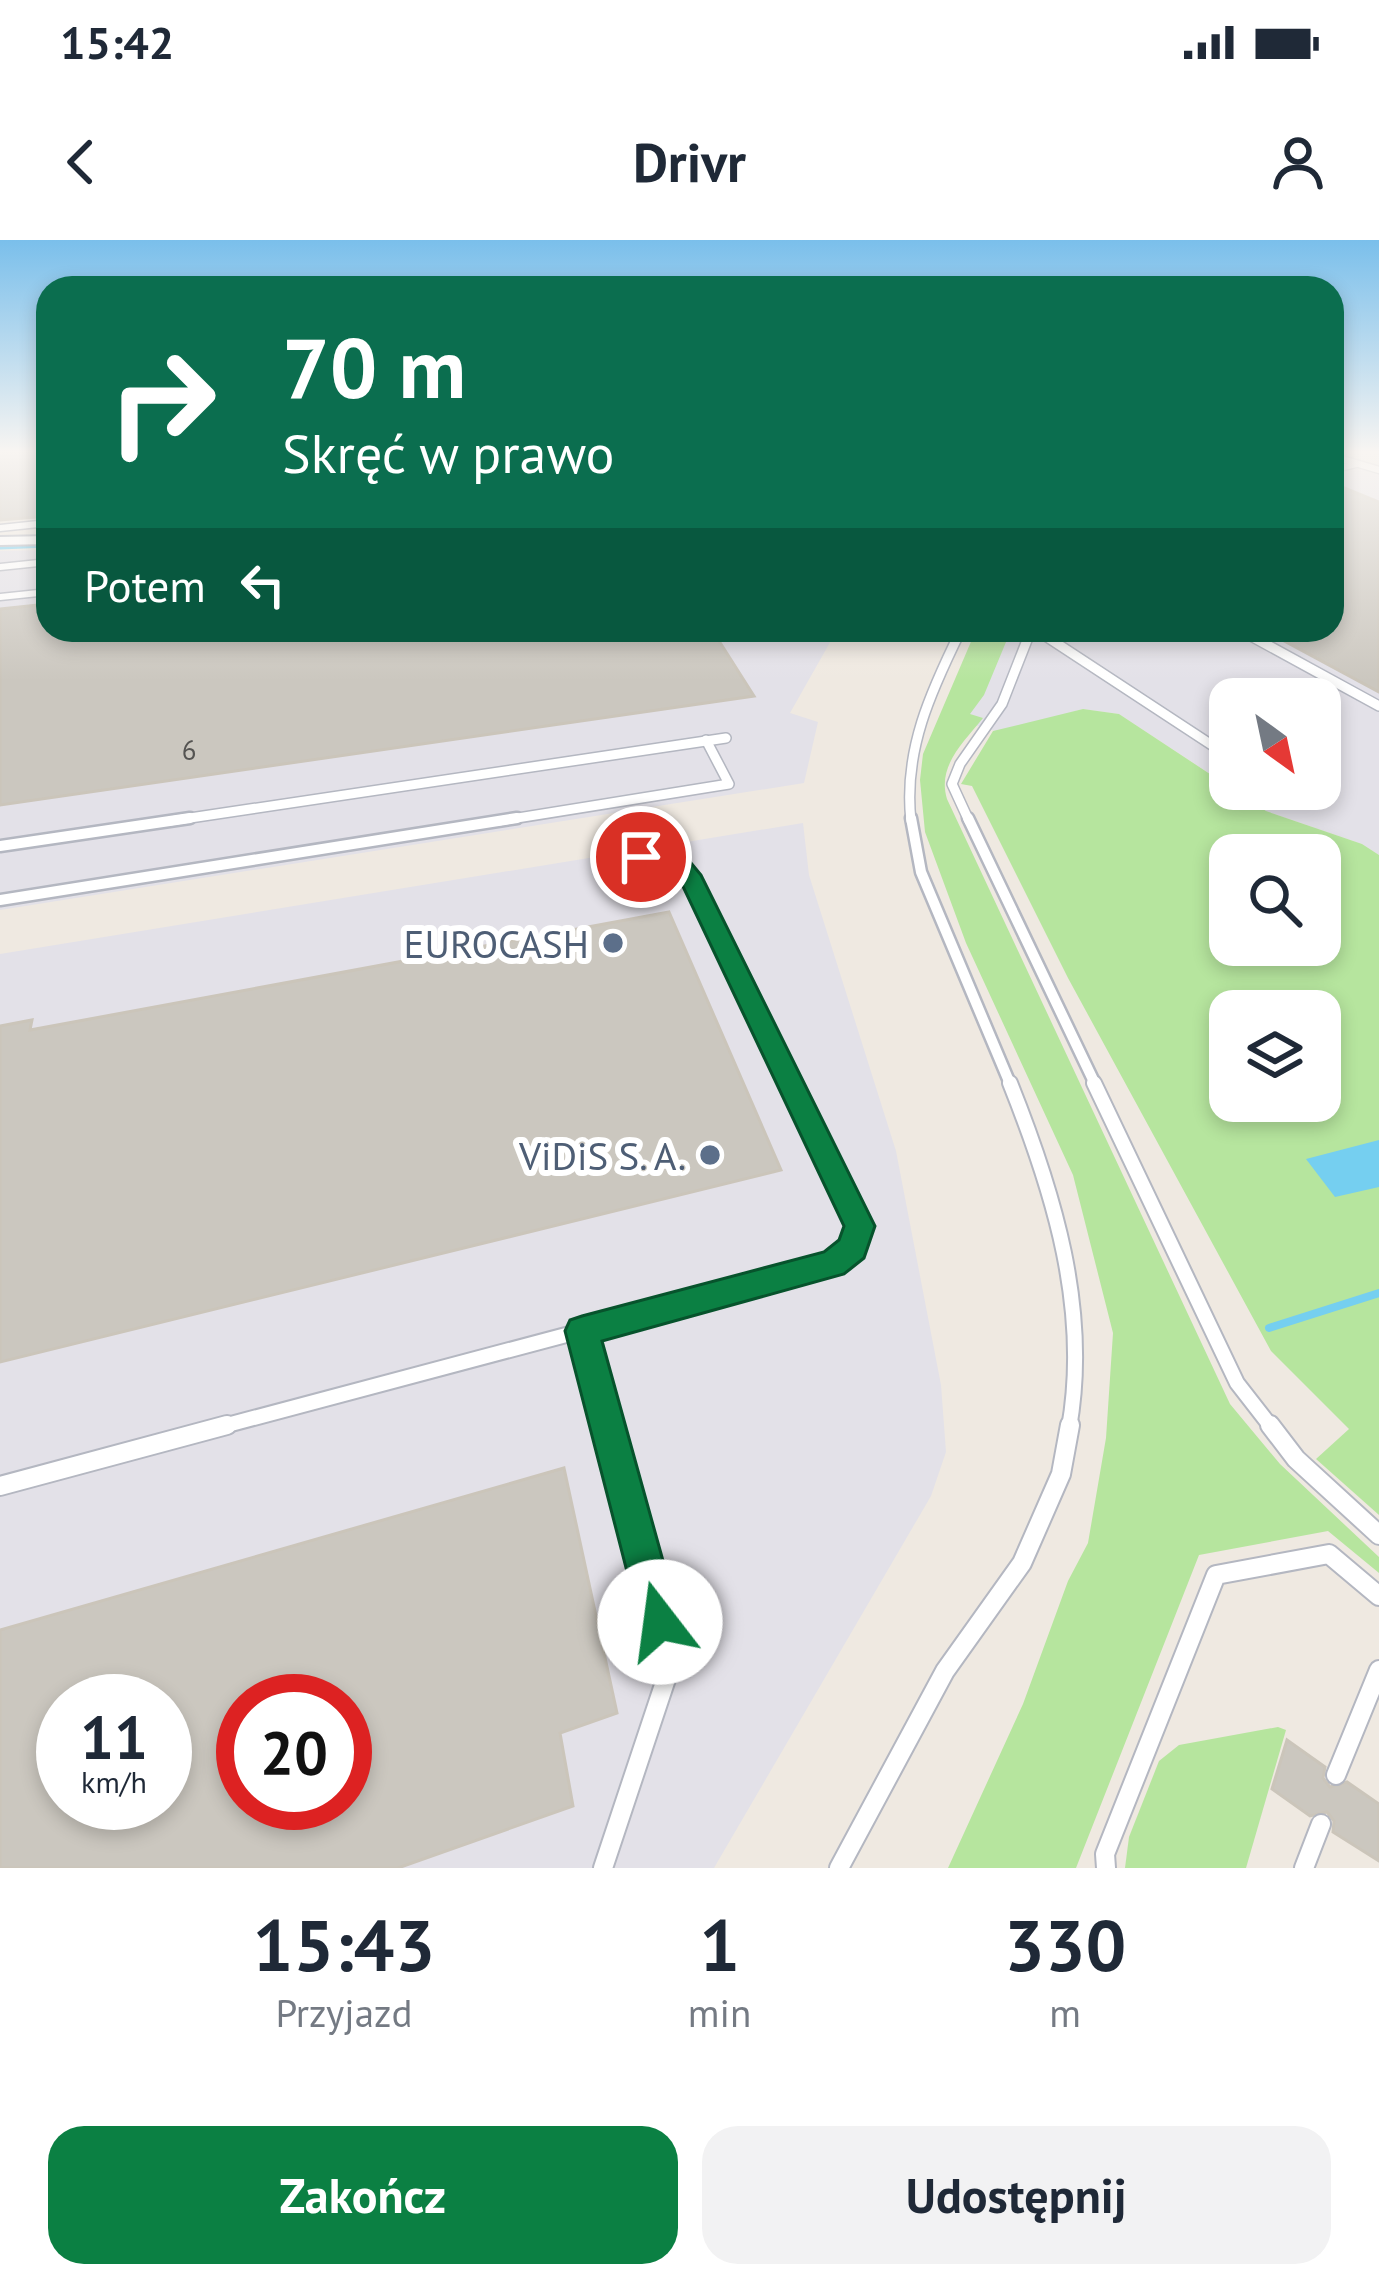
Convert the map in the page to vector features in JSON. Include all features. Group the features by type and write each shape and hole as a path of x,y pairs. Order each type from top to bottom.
{"street":[{"path":"0,541 36,540"}],"lane":[{"path":"0,567 36,563"},
{"path":"14,575 18,565"},
{"path":"3,597 10,586"},
{"path":"3,597 36,593"},
{"path":"839,1868 964,1642 1021,1565 1061,1478 1075,1430 1079,1331 1054,1200 921,872 909,818 907,775 914,734 956,642"},
{"path":"1026,642 995,713 952,784 1237,1383 1296,1459 1379,1535"},
{"path":"1055,642 1209,743"},
{"path":"1262,642 1379,706"},
{"path":"0,846 726,737"},
{"path":"0,900 729,784 706,740"},
{"path":"0,1486 833,1264 858,1240 859,1226 690,875 678,862 641,857"},
{"path":"582,1331 671,1664 603,1868"},
{"path":"1106,1868 1105,1854 1216,1575 1329,1553 1379,1596"},
{"path":"1336,1774 1378,1679"},
{"path":"1304,1868 1322,1824"}],"shaded area":[{"path":"1344,529 1379,529 1379,855 1341,834 1264,810 1341,810 1341,678 1209,678 1209,773 1119,714 1083,709 999,732 946,717 980,642 1344,642"},
{"path":"36,550 36,642 830,642 790,713 818,722 804,783 0,910 0,551"},
{"path":"803,823 809,875 896,1151 941,1385 946,1452 931,1496 714,1868 0,1868 0,954"}],"green space":[{"path":"971,642 1006,642 984,695 970,714 983,718 949,765 947,799 1230,1404 1280,1464 1379,1557 1379,1573 1328,1531 1199,1555 1076,1868 948,1868 1023,1704 1068,1581 1088,1543 1106,1438 1113,1333 1073,1175 966,943 925,832 920,780 923,754"},
{"path":"1083,709 1119,714 1209,773 1209,810 1264,810 1333,834 1209,834 1209,966 1341,966 1341,837 1379,855 1379,1515 1316,1459 1349,1429 1271,1351 1068,978 972,786 961,784 993,731"},
{"path":"1278,1727 1286,1730 1246,1868 1125,1868 1129,1837 1159,1761 1179,1745"}],"water":[{"path":"1379,1140 1379,1187 1335,1197 1306,1159"}],"building":[{"path":"1344,529 1379,529 1379,692 1286,642 1344,642"},
{"path":"36,605 36,642 720,642 754,696 0,805 0,609"},
{"path":"669,912 781,1170 0,1362 0,1026 32,1020 30,1030"},
{"path":"564,1468 617,1713 560,1733 573,1806 398,1868 0,1868 0,1630"},
{"path":"1287,1740 1325,1767 1323,1778 1330,1787 1347,1782 1379,1804 1379,1861 1333,1832 1334,1821 1327,1812 1310,1816 1272,1789"}],"waterway":[{"path":"0,548 36,546"},
{"path":"1269,1328 1379,1293"}],"place":[{"name":"EUROCASH","path":"613,943"},
{"name":"ViDiS S. A.","path":"710,1155"}],"route":[{"path":"641,857 678,862 690,875 859,1226 853,1248 833,1264 582,1331 660,1622"}]}
